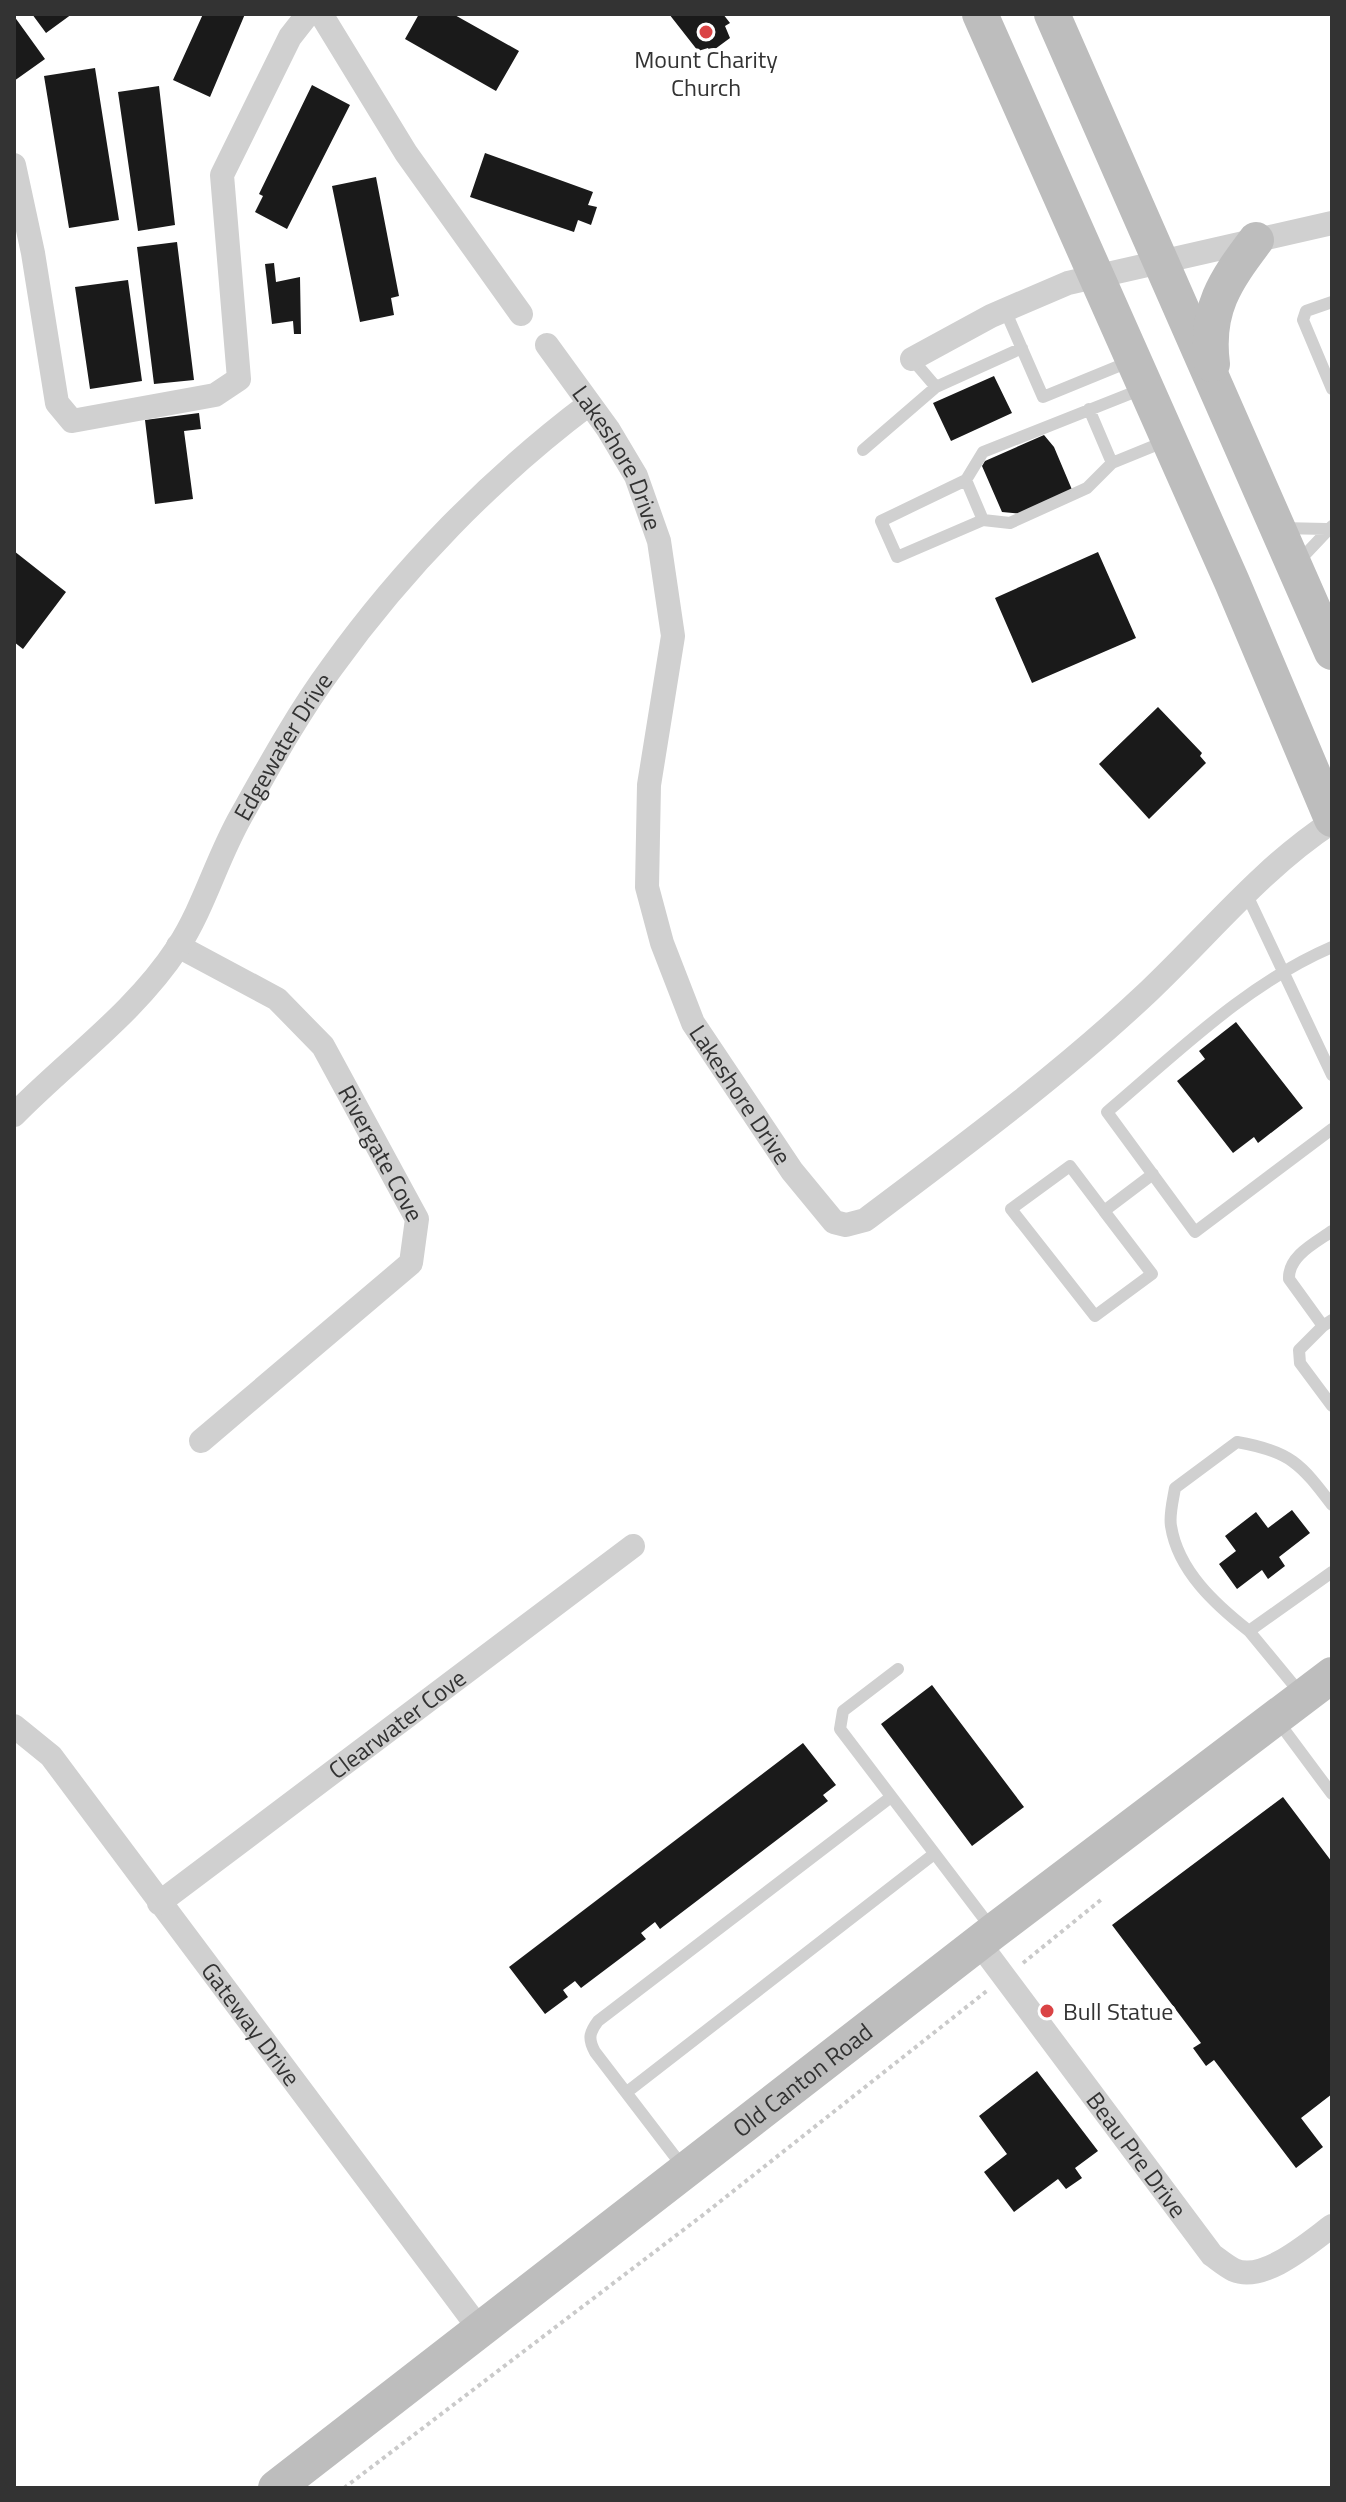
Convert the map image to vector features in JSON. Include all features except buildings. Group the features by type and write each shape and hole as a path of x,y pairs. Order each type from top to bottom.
{"main road":[{"path":"980,14 1169,439 1332,820"},
{"path":"1052,14 1332,651"},
{"path":"1214,385 1210,347 1212,315 1228,280 1256,240"},
{"name":"Old Canton Road","path":"276,2488 986,1937 1332,1675"}],"street":[{"path":"14,165 33,253 57,403 72,421 215,395 239,379 222,175 290,37 308,14"},
{"path":"321,14 406,153 521,314"},
{"path":"912,359 1005,310 1095,275 1332,223"},
{"name":"Lakeshore Drive","path":"547,345 608,429 636,476 659,541 673,636 649,785 647,887 662,943 693,1023 792,1171 834,1222 846,1225 865,1220 1061,1069 1148,992 1290,849 1332,820"},
{"name":"Edgewater Drive","path":"14,1115 57,1070 126,1012 178,946 240,818 331,668 410,570 495,482 589,404"},
{"name":"Rivergate Cove","path":"178,946 277,999 323,1046 417,1219 411,1263 201,1441"},
{"name":"Clearwater Cove","path":"159,1903 633,1546"},
{"name":"Gateway Drive","path":"14,1726 51,1756 481,2331"},
{"name":"Beau Pre Drive","path":"986,1937 1005,1977 1212,2255 1237,2271 1259,2270 1288,2259 1332,2226"}],"lane":[{"path":"1332,302 1306,311 1303,320 1328,368 1332,389"},
{"path":"1005,310 1043,397 1140,374"},
{"path":"863,450 936,387 1022,348"},
{"path":"912,359 936,387"},
{"path":"1140,374 1089,409 983,452 966,480 881,521 891,545 897,557 983,520 1010,523 1087,488 1112,463 1169,439"},
{"path":"1089,409 1112,463"},
{"path":"966,480 983,520"},
{"path":"1278,528 1329,527"},
{"path":"1295,565 1329,527"},
{"path":"1246,893 1332,1075"},
{"path":"1332,947 1284,971 1216,1019 1107,1112 1195,1232 1332,1129"},
{"path":"1070,1166 1104,1211 1152,1274 1095,1316 1011,1209 1070,1166"},
{"path":"1104,1211 1153,1174"},
{"path":"1332,1231 1294,1259 1289,1271 1289,1279 1328,1323 1299,1350 1300,1363 1332,1406"},
{"path":"1332,1505 1305,1470 1273,1448 1237,1442 1175,1488 1170,1525 1184,1560 1212,1603 1249,1631 1332,1794"},
{"path":"1249,1631 1332,1572"},
{"path":"898,1669 843,1711 839,1718 840,1729 934,1854 986,1937"},
{"path":"687,2172 589,2041 598,2021 891,1797"},
{"path":"627,2092 934,1854"}],"path":[{"path":"344,2488 703,2215 1102,1899"}],"place":[{"name":"Mount Charity Church","path":"706,32"},
{"name":"Bull Statue","path":"1047,2011"}]}
